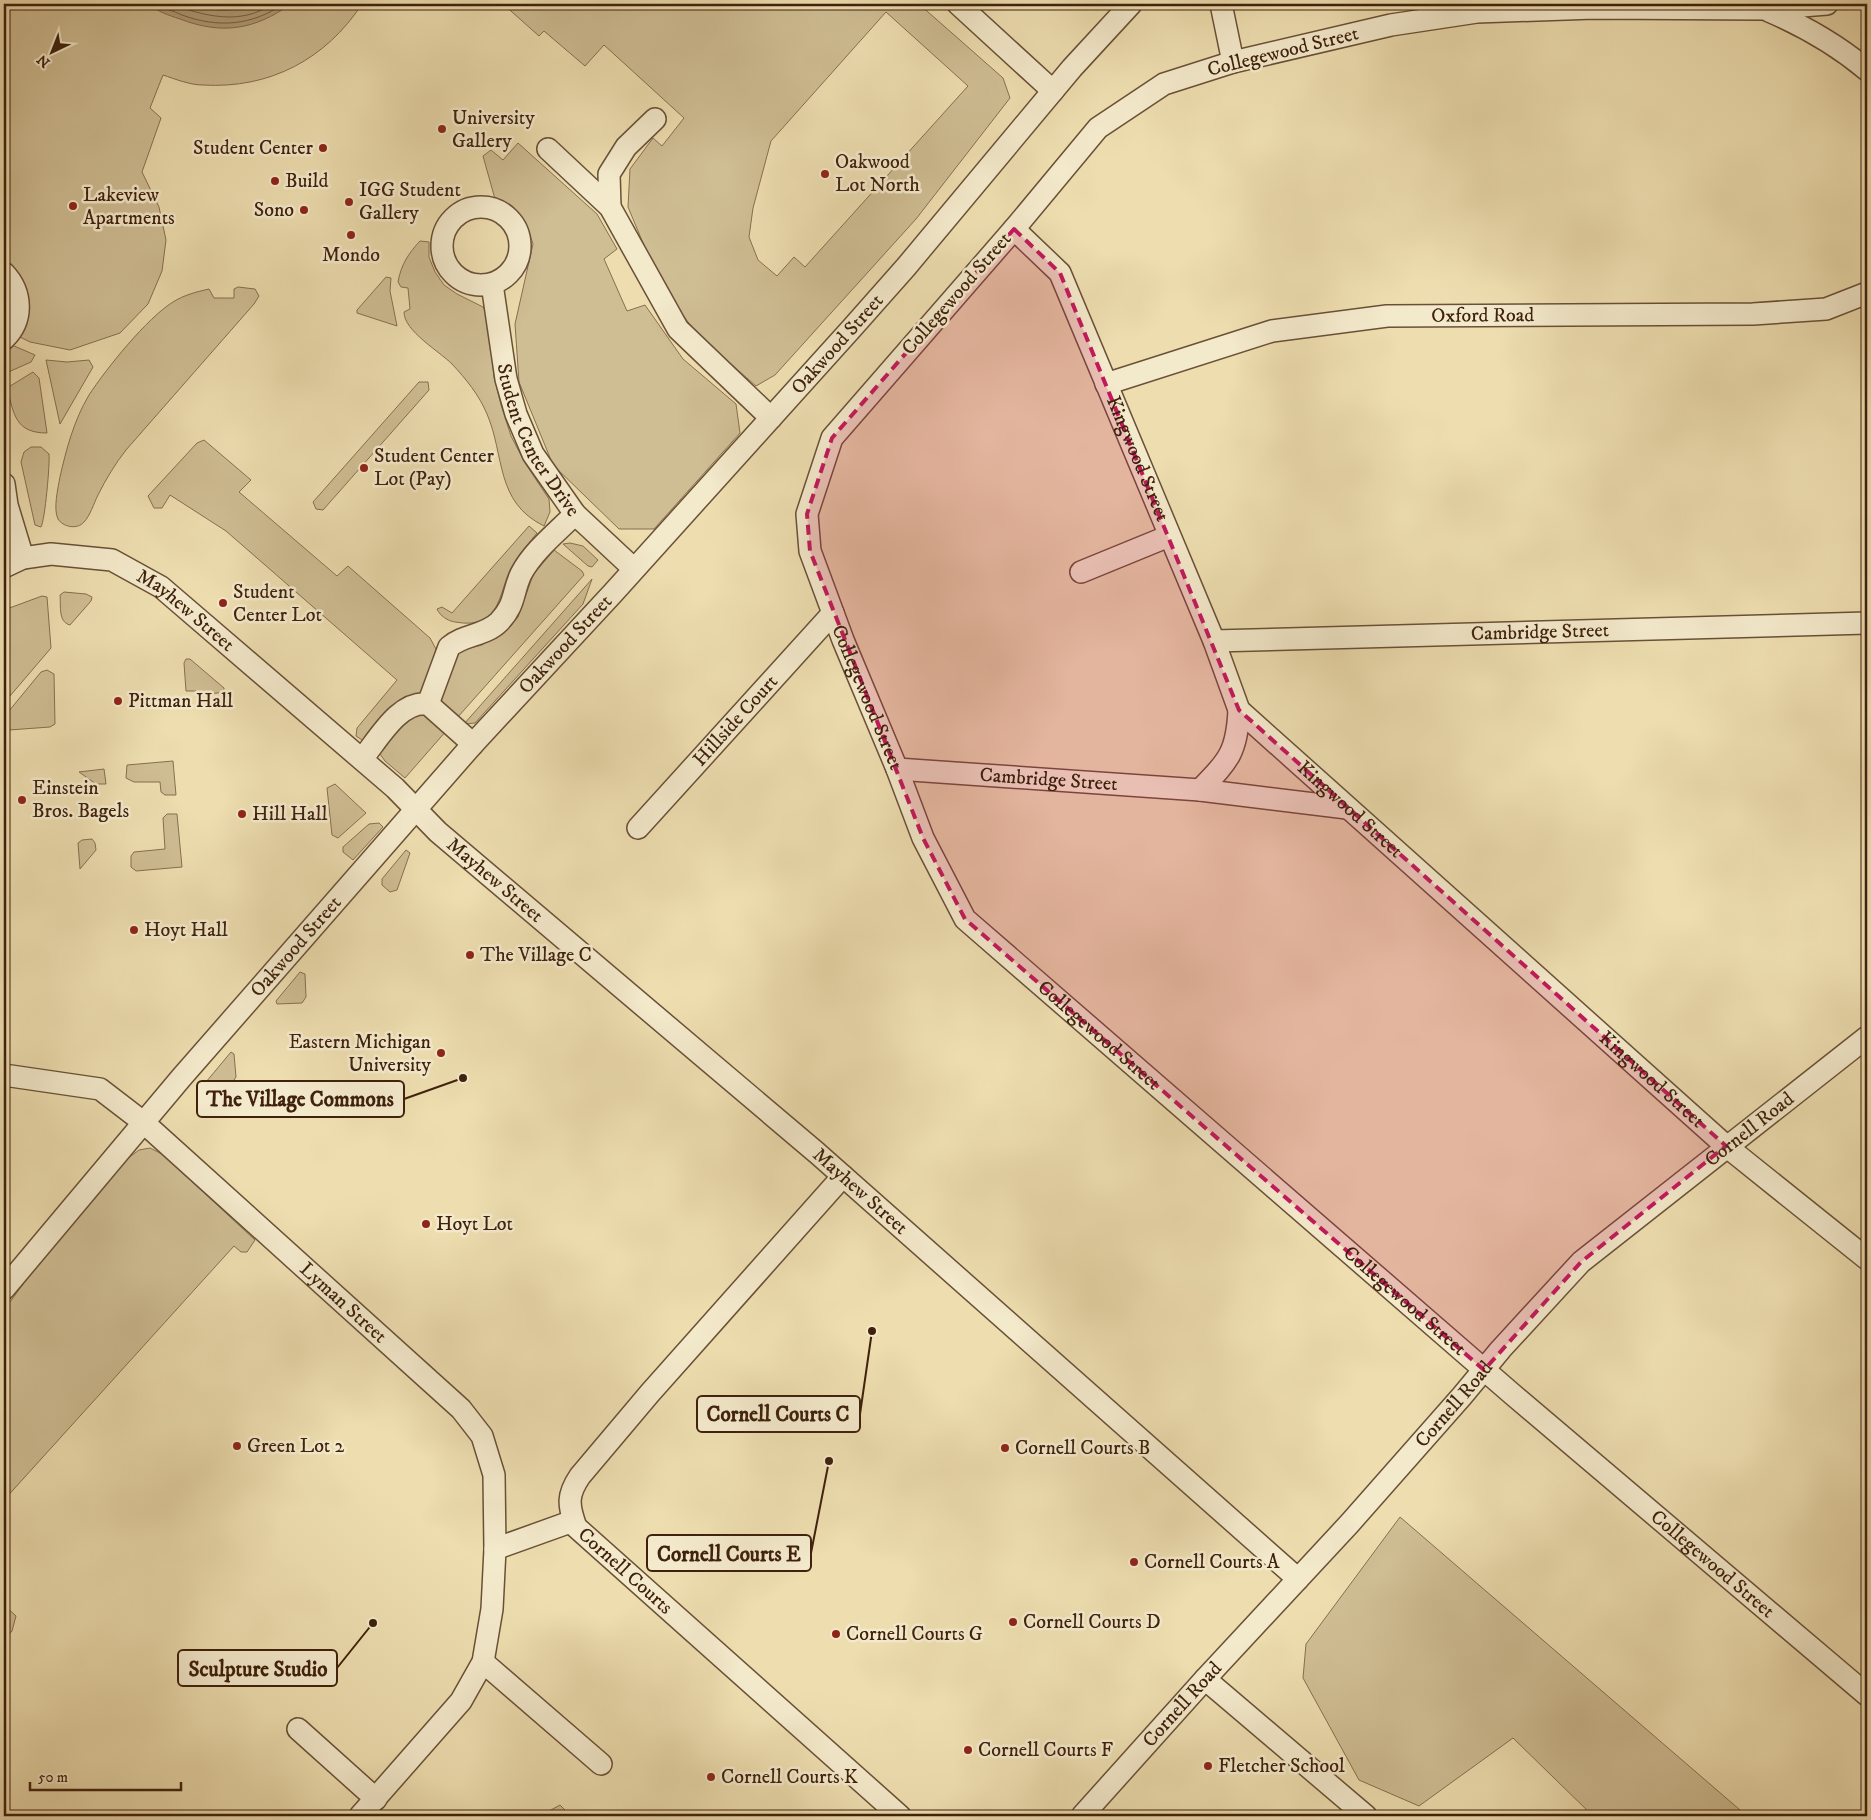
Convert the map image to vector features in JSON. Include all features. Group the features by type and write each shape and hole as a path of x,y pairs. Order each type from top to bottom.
{"street":[{"path":"958,4 1053,91"},
{"name":"Oakwood Street","path":"4,1289 143,1122 473,744 634,569 906,267 1053,91 1131,4"},
{"path":"1221,4 1233,62"},
{"name":"Collegewood Street","path":"1827,4 1764,9 1594,8 1477,12 1391,25 1233,62 1164,84 1098,128 1014,229 832,438 807,514 810,551 833,613 923,838 964,919 1484,1370 1867,1695"},
{"path":"1764,9 1805,26 1845,51 1867,70"},
{"path":"610,207 609,174 626,147 655,119"},
{"path":"548,149 610,207 678,329 771,418"},
{"name":"Kingwood Street","path":"1014,229 1060,273 1214,641 1239,710 1726,1146 1867,1259"},
{"path":"4,273 14,285 18,298 19,312 14,326 4,338"},
{"name":"Student Center Drive","path":"492,284 506,379 516,414 533,454 575,514 634,569"},
{"name":"Oxford Road","path":"1106,384 1272,330 1387,316 1752,314 1826,309 1867,293"},
{"path":"4,484 7,505 23,558"},
{"path":"428,704 447,651 454,642 490,629 505,616 514,599 518,581 528,564 575,514"},
{"path":"1081,572 1169,536"},
{"name":"Mayhew Street","path":"4,567 23,558 51,554 112,560 161,587 362,759 438,832 843,1176 1298,1579"},
{"name":"Hillside Court","path":"638,828 833,613"},
{"name":"Cambridge Street","path":"1214,641 1867,622"},
{"path":"362,759 402,712 413,705 428,704 473,744"},
{"path":"1200,790 1224,765 1234,748 1239,710"},
{"name":"Cambridge Street","path":"897,769 1200,790 1347,808"},
{"name":"Cornell Road","path":"1082,1816 1205,1679 1357,1516 1501,1349 1581,1262 1726,1146 1867,1037"},
{"name":"Lyman Street","path":"4,1074 100,1089 143,1122 461,1409 482,1436 494,1475 495,1549 492,1609 483,1662 461,1701 360,1816"},
{"name":"Cornell Courts","path":"843,1176 650,1393 580,1476 571,1489 569,1504 576,1527 900,1816"},
{"path":"495,1549 573,1521"},
{"path":"483,1662 601,1764"},
{"path":"1205,1679 1366,1816"},
{"path":"298,1729 376,1799"}],"highlighted area":[{"path":"1014,229 1060,273 1239,710 1726,1146 1581,1262 1484,1370 965,919 923,838 843,640 810,551 807,514 832,438"}],"shaded area":[{"path":"4,4 362,4 348,23 314,55 294,67 273,76 251,82 228,85 198,85 163,75 150,108 161,118 142,172 159,207 166,240 162,271 148,304 120,333 70,350 30,342 4,329"},
{"path":"503,4 919,4 1003,78 1010,98 916,219 775,375 756,386 697,334 661,286 628,207 630,169 653,138 662,146 684,118 604,45 585,66 544,31 539,36","holes":["886,12 968,86 805,267 794,257 777,276 758,260 749,237 753,208 771,141"]},
{"path":"518,143 597,214 617,249 604,259 627,311 645,305 683,359 736,404 740,433 654,529 619,529 553,465 519,382 515,324 533,244 525,221 508,205 495,199 483,156 491,150 503,160"},
{"path":"420,241 429,242 429,257 435,272 444,285 483,307 490,319 494,377 511,436 525,463 549,499 550,512 544,526 528,516 509,491 493,430 484,407 476,394 452,364 423,340 406,319 404,312 410,309 408,288 401,287 398,282 406,260"},
{"path":"386,277 391,278 390,291 397,326 357,313 357,310"},
{"path":"238,287 255,289 259,296 254,304 126,450 107,477 84,522 74,527 60,522 56,504 62,467 79,415 96,384 139,332 173,302 209,289 214,298 234,298 234,289"},
{"path":"4,342 35,355 31,362 4,374"},
{"path":"46,360 67,362 89,360 93,367 60,424"},
{"path":"33,372 39,378 47,433 28,430 22,426 14,414 7,388"},
{"path":"419,382 428,382 429,390 323,510 316,509 313,502"},
{"path":"204,440 251,480 239,492 337,576 348,566 430,638 436,649 424,692 365,742 356,736 357,728 397,680 226,531 170,495 162,508 154,508 148,496 197,443"},
{"path":"31,447 41,447 49,454 47,492 41,527 35,525 21,462 24,452"},
{"path":"529,526 537,533 515,561 497,605 491,614 483,620 471,623 452,621 438,612 437,609 442,607 452,613"},
{"path":"570,543 583,546 598,560 592,567 588,566 563,544"},
{"path":"554,550 582,571 584,575 457,718 447,710 440,699 455,652 482,645 509,628 518,617 533,575"},
{"path":"592,579 583,604 475,723 464,724"},
{"path":"64,592 86,594 92,597 91,601 70,625 64,621 61,613 60,595"},
{"path":"42,596 47,597 51,648 4,703 4,610"},
{"path":"186,659 190,659 224,688 224,692 196,696 196,691 186,691 184,663"},
{"path":"47,670 54,674 55,724 50,727 9,730 4,728 4,717 41,672"},
{"path":"413,713 430,715 447,730 405,778 385,761 380,754 382,745"},
{"path":"173,761 176,795 165,795 161,792 160,782 134,782 126,778 127,765"},
{"path":"104,769 106,784 96,784 79,772"},
{"path":"335,784 366,813 338,838 332,835 327,788"},
{"path":"167,814 177,814 182,867 136,871 131,867 131,856 134,852 165,849 163,818"},
{"path":"379,823 383,827 353,860 343,852 343,847 369,824"},
{"path":"92,839 96,850 80,869 78,843 82,840"},
{"path":"406,850 410,853 397,890 390,892 382,885 382,879"},
{"path":"300,972 305,974 306,997 302,1003 277,1004 276,1001"},
{"path":"231,1052 234,1054 236,1077 232,1083 208,1085 206,1082"},
{"path":"150,1148 162,1154 255,1240 247,1252 241,1252 234,1246 4,1500 4,1310 35,1268 127,1159 139,1150"},
{"path":"1400,1517 1747,1816 1593,1816 1513,1738 1419,1806 1359,1780 1303,1678 1306,1644"},
{"path":"4,1605 16,1616 12,1631 4,1640"},
{"path":"560,1805 571,1816 540,1816"}],"water":[{"path":"149,4 291,4 264,20 237,27 224,28 195,24 163,13"}],"place":[{"name":"University Gallery","path":"442,129"},
{"name":"Student Center","path":"323,148"},
{"name":"Oakwood Lot North","path":"825,174"},
{"name":"Build","path":"275,181"},
{"name":"IGG Student Gallery","path":"349,202"},
{"name":"Lakeview Apartments","path":"73,206"},
{"name":"Sono","path":"304,210"},
{"name":"Mondo","path":"351,235"},
{"name":"Student Center Lot (Pay)","path":"364,468"},
{"name":"Student Center Lot","path":"223,603"},
{"name":"Pittman Hall","path":"118,701"},
{"name":"Einstein Bros. Bagels","path":"22,800"},
{"name":"Hill Hall","path":"242,814"},
{"name":"Hoyt Hall","path":"134,930"},
{"name":"The Village C","path":"470,955"},
{"name":"Eastern Michigan University","path":"441,1053"},
{"name":"The Village Commons","path":"463,1078"},
{"name":"Hoyt Lot","path":"426,1224"},
{"name":"Cornell Courts C","path":"872,1331"},
{"name":"Green Lot 2","path":"237,1446"},
{"name":"Cornell Courts B","path":"1005,1448"},
{"name":"Cornell Courts E","path":"829,1461"},
{"name":"Cornell Courts A","path":"1134,1562"},
{"name":"Cornell Courts D","path":"1013,1622"},
{"name":"Sculpture Studio","path":"373,1623"},
{"name":"Cornell Courts G","path":"836,1634"},
{"name":"Cornell Courts F","path":"968,1750"},
{"name":"Fletcher School","path":"1208,1766"},
{"name":"Cornell Courts K","path":"711,1777"}]}
